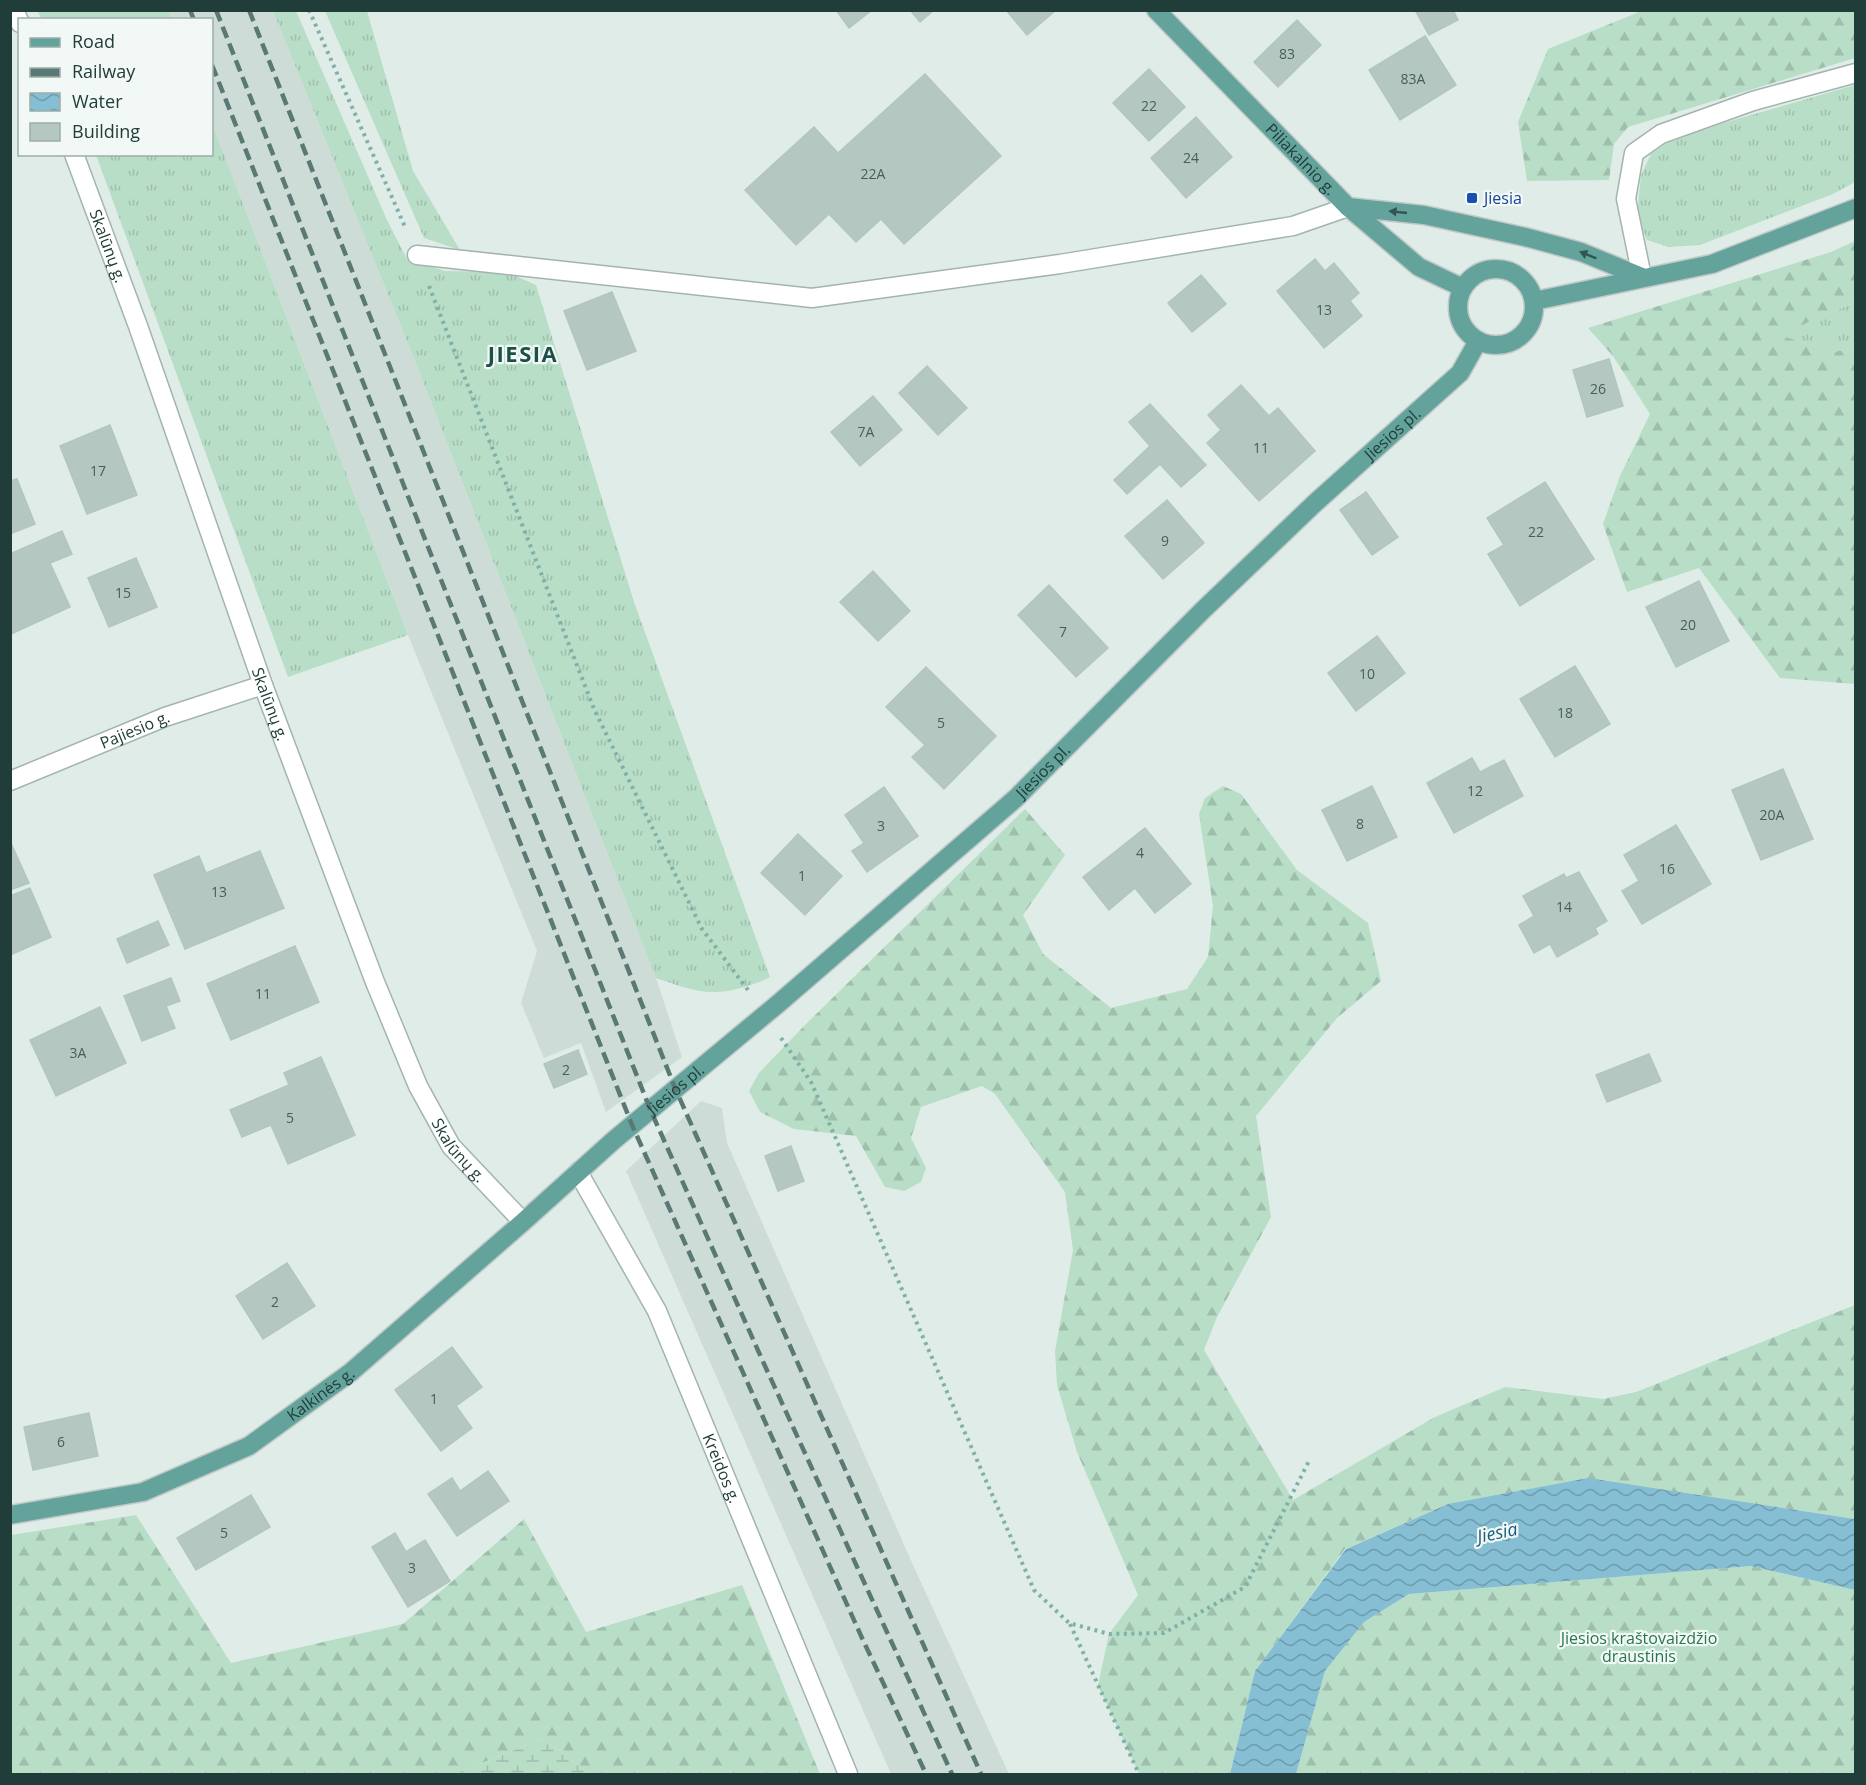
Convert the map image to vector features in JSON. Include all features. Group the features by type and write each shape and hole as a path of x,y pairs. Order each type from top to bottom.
{"main road":[{"name":"Piliakalnio g.","path":"1156,10 1347,207 1419,267 1463,288"},
{"path":"1347,207 1424,215 1525,237 1581,252 1642,277"},
{"path":"1534,301 1712,264 1856,208"},
{"path":"1491,269 1503,269 1524,280 1534,301 1534,313 1523,334 1502,345 1478,341 1468,333 1458,312 1463,288 1480,272 1491,269"},
{"name":"Jiesios pl.","path":"578,1172 1016,798 1211,602 1315,503 1460,373 1478,341"},
{"name":"Kalkinės g.","path":"10,1515 143,1492 249,1446 351,1372 524,1222 578,1172"}],"street":[{"path":"1642,277 1626,199 1634,153 1661,134 1753,102 1856,73"},
{"name":"Skalūnų g.","path":"75,156 138,326 263,685 375,982 418,1086 451,1146 524,1222"},
{"path":"417,255 812,298 1060,264 1293,226 1347,207"},
{"name":"Pajiesio g.","path":"10,781 165,717 263,685"},
{"name":"Kreidos g.","path":"578,1172 657,1311 848,1774"}],"path":[{"path":"309,10 417,255 594,710 702,929 765,1014 811,1082 1034,1590 1070,1623 1139,1774"},
{"path":"1070,1623 1109,1634 1164,1633 1245,1587 1311,1459"}],"shaded area":[{"path":"168,11 273,11 415,361 656,978 682,1057 606,1112 581,1043 544,1058 521,1003 537,951 408,635 213,126 213,18 172,18"},
{"path":"701,1101 722,1108 727,1143 913,1565 1009,1774 891,1774 626,1171"}],"green space":[{"path":"1644,10 1855,11 1855,58 1628,127 1614,144 1609,180 1527,181 1518,122 1548,49"},
{"path":"37,11 168,11 172,18 41,18"},
{"path":"273,11 296,11 387,220 407,259 445,271 507,272 536,285 634,602 770,977 744,987 716,992 693,990 656,978 415,361"},
{"path":"325,11 367,11 413,171 460,250 424,238"},
{"path":"1855,85 1855,182 1833,194 1700,245 1669,247 1647,240 1637,215 1641,175 1651,154 1667,143 1720,124"},
{"path":"213,126 408,635 288,677 96,156 213,156"},
{"path":"1855,241 1855,302 1779,335 1833,352 1855,348 1855,684 1780,678 1699,568 1627,592 1603,524 1620,476 1650,414 1613,356 1588,328 1831,252"},
{"path":"1855,302 1855,348 1833,352 1778,335"},
{"path":"1223,786 1241,794 1297,870 1368,923 1381,981 1337,1018 1256,1116 1271,1217 1217,1317 1204,1350 1293,1500 1433,1418 1505,1387 1603,1399 1636,1392 1855,1305 1855,1519 1776,1507 1448,1504 1345,1549 1255,1671 1230,1774 1139,1774 1098,1685 1109,1634 1138,1595 1077,1452 1057,1385 1055,1351 1073,1250 1065,1192 995,1094 982,1086 921,1107 911,1138 926,1168 921,1182 904,1191 885,1187 856,1136 794,1129 760,1112 749,1091 759,1073 804,1026 1025,809 1065,855 1023,915 1043,954 1111,1008 1187,989 1208,957 1213,906 1199,814 1205,798"},
{"path":"136,1515 231,1663 403,1624 524,1519 586,1632 742,1585 820,1774 591,1774 543,1739 454,1774 11,1774 11,1535"},
{"name":"Jiesios kraštovaizdžio draustinis","path":"1751,1566 1855,1590 1855,1774 1296,1774 1325,1671 1364,1622 1409,1594"},
{"path":"543,1739 591,1774 454,1774"}],"water":[{"path":"1588,1478 1855,1519 1855,1590 1751,1566 1409,1594 1364,1622 1325,1671 1296,1774 1230,1774 1255,1671 1346,1549 1448,1504"}],"building":[{"path":"836,10 872,10 849,28"},
{"path":"910,10 934,10 920,22"},
{"path":"1006,10 1056,10 1027,35"},
{"path":"1415,10 1453,10 1458,20 1429,35"},
{"path":"1297,20 1321,45 1278,87 1254,62"},
{"path":"1425,36 1456,85 1400,120 1369,70"},
{"path":"1149,69 1185,107 1149,141 1113,103"},
{"path":"925,74 1001,156 904,244 881,219 856,242 829,214 796,245 745,190 814,127 838,153"},
{"path":"1196,117 1232,157 1186,198 1151,158"},
{"path":"1315,259 1325,271 1334,263 1359,293 1350,301 1362,316 1324,348 1277,291"},
{"path":"1201,275 1226,304 1192,332 1168,303"},
{"path":"612,292 636,351 587,370 564,311"},
{"path":"1609,359 1623,406 1587,417 1573,370"},
{"path":"927,366 967,408 938,435 899,393"},
{"path":"1241,385 1269,416 1278,408 1315,451 1259,501 1207,443 1221,430 1208,415"},
{"path":"873,396 902,430 860,466 831,432"},
{"path":"1150,404 1206,465 1181,487 1160,464 1127,494 1114,480 1150,446 1129,422"},
{"path":"110,425 137,495 87,514 60,446"},
{"path":"17,479 35,524 10,534 10,481"},
{"path":"1545,482 1594,559 1520,606 1488,554 1504,545 1487,518"},
{"path":"1366,492 1398,537 1372,555 1340,510"},
{"path":"1167,500 1204,543 1163,579 1125,536"},
{"path":"62,531 72,554 50,563 70,607 11,634 10,554"},
{"path":"136,558 157,607 109,627 88,578"},
{"path":"873,571 910,611 878,641 840,602"},
{"path":"1699,581 1729,641 1676,667 1646,607"},
{"path":"1049,585 1108,648 1076,677 1018,615"},
{"path":"1377,636 1405,673 1356,711 1328,673"},
{"path":"1575,666 1610,724 1555,757 1520,699"},
{"path":"926,667 996,736 944,789 912,757 925,745 886,707"},
{"path":"1472,758 1480,772 1504,760 1523,796 1454,833 1427,783"},
{"path":"1783,769 1813,839 1761,860 1732,790"},
{"path":"1372,786 1397,837 1347,861 1322,810"},
{"path":"884,787 918,836 867,872 852,851 864,843 845,815"},
{"path":"1676,825 1711,884 1642,924 1622,891 1639,881 1624,855"},
{"path":"1145,828 1191,884 1155,913 1135,888 1109,910 1083,877"},
{"path":"798,834 842,876 805,915 761,873"},
{"path":"10,841 29,883 10,890"},
{"path":"260,851 284,908 185,949 154,875 199,856 206,873"},
{"path":"1579,872 1607,921 1595,928 1598,934 1557,957 1550,944 1534,953 1519,925 1534,916 1523,896 1564,874 1566,878"},
{"path":"30,888 51,937 10,955 10,896"},
{"path":"158,921 169,945 127,963 117,939"},
{"path":"295,946 319,1002 231,1040 207,984"},
{"path":"171,978 180,1001 166,1006 175,1028 142,1041 124,996"},
{"path":"100,1007 126,1063 56,1096 30,1040"},
{"path":"578,1050 587,1074 554,1088 544,1064"},
{"path":"1649,1054 1661,1081 1607,1102 1596,1075"},
{"path":"321,1057 355,1135 288,1164 271,1125 242,1137 230,1110 289,1085 284,1073"},
{"path":"791,1146 804,1181 778,1191 765,1156"},
{"path":"287,1263 315,1306 263,1339 236,1296"},
{"path":"452,1347 482,1387 456,1406 472,1428 441,1451 395,1390"},
{"path":"89,1413 98,1456 33,1470 24,1427"},
{"path":"488,1471 509,1501 457,1536 428,1494 452,1478 460,1491"},
{"path":"251,1495 270,1527 196,1570 177,1538"},
{"path":"395,1533 406,1552 425,1540 450,1581 408,1607 372,1547"}],"railway":[{"path":"190,10 193,18"},
{"path":"216,10 650,1109 952,1774"},
{"path":"249,10 675,1088 981,1774"},
{"path":"213,68 632,1125 862,1638 926,1774"}],"place":[{"name":"Jiesia","path":"1472,198"}],"district":[{"name":"JIESIA","path":"523,353"}]}
